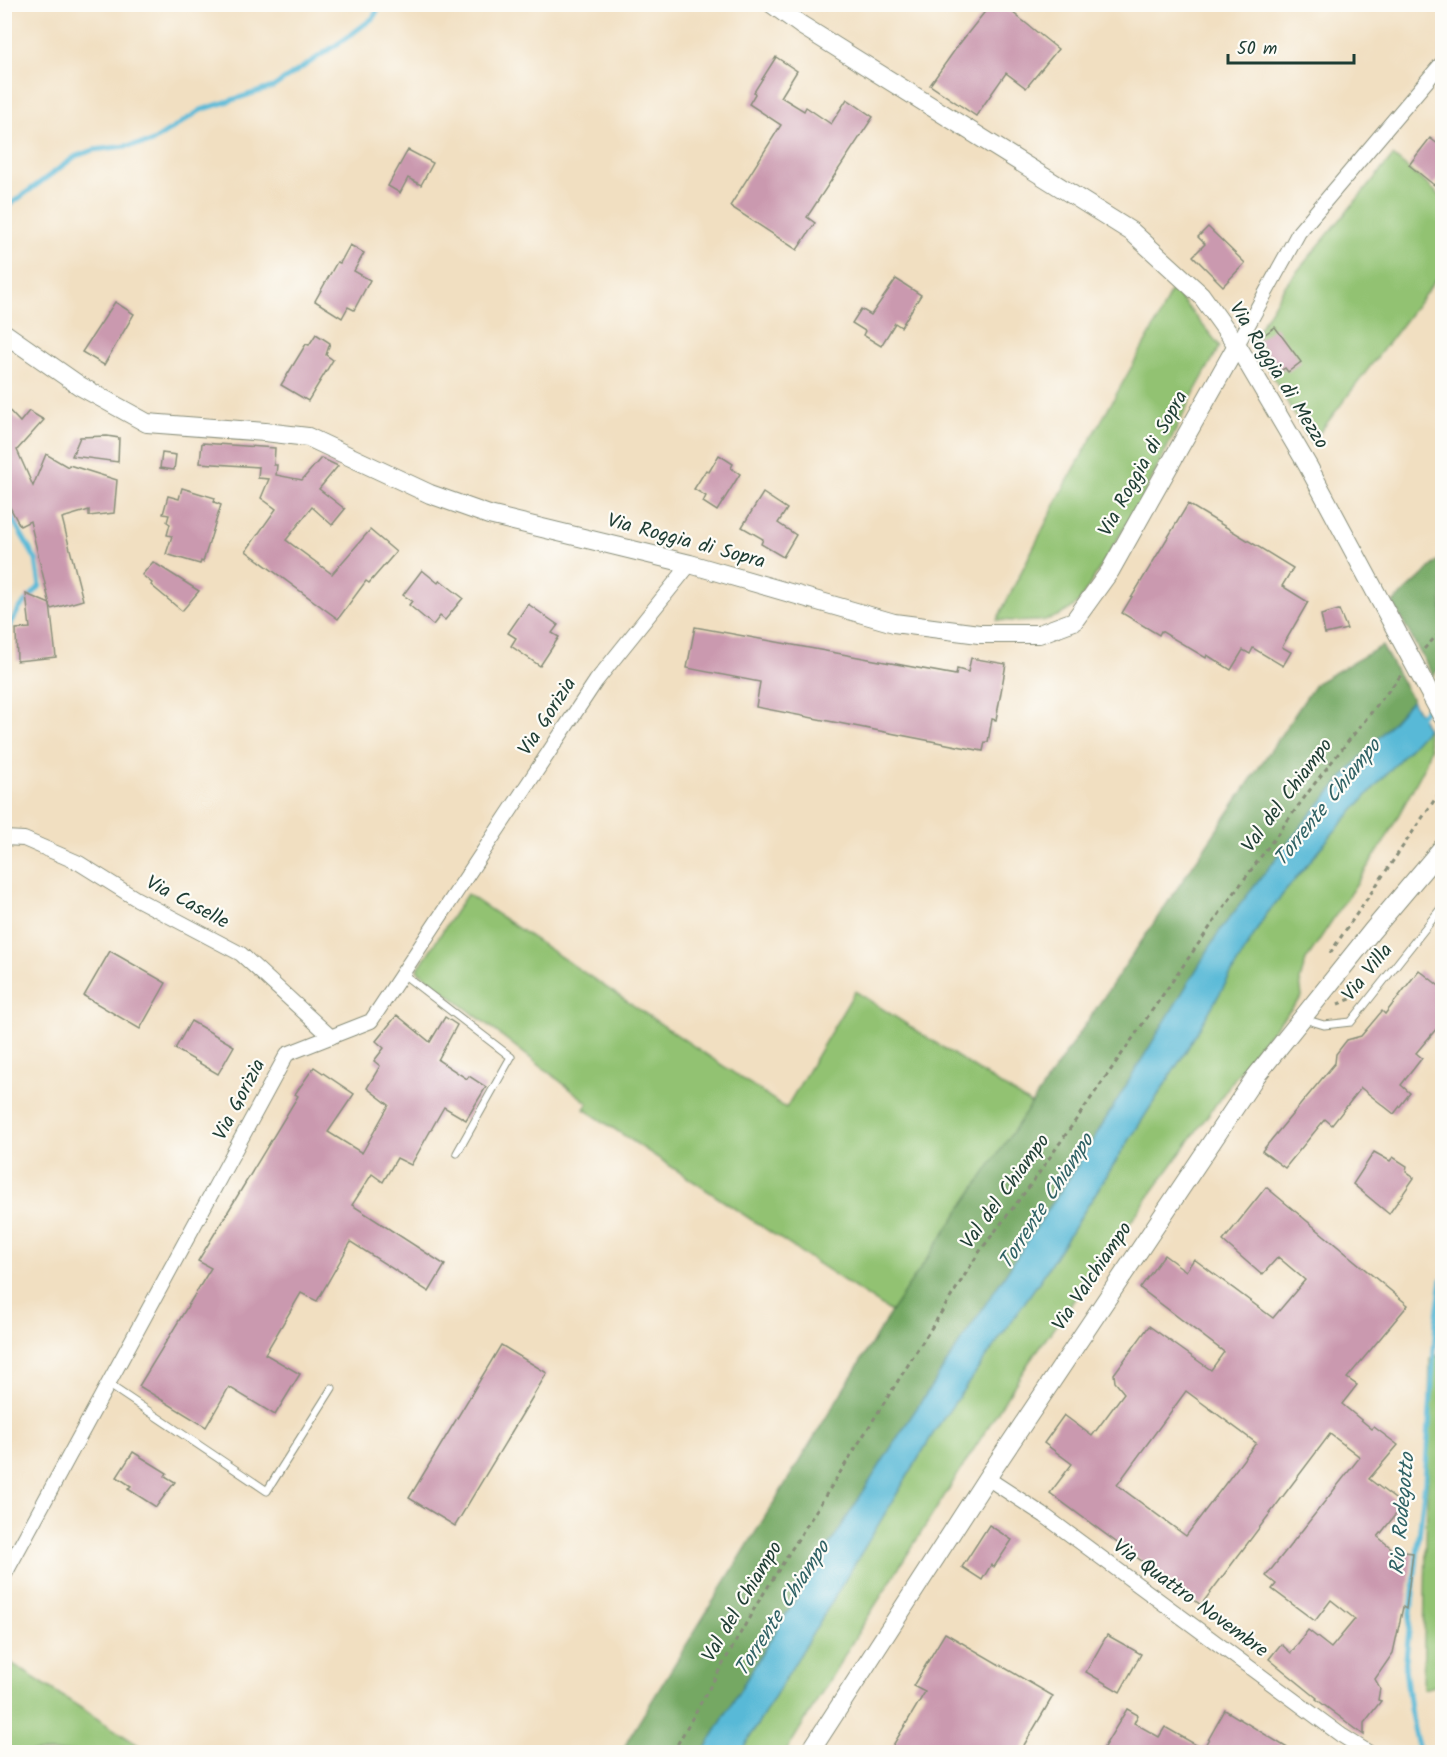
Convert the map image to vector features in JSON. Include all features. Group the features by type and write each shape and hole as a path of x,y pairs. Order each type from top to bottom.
{"street":[{"name":"Via Roggia di Mezzo","path":"772,4 801,25 1132,232 1201,295 1237,345 1313,476 1443,716"},
{"path":"1237,345 1299,232 1443,63"},
{"name":"Via Roggia di Sopra","path":"4,333 80,386 147,423 308,437 430,494 489,515 690,564 894,623 980,634 1039,634 1074,621 1110,571 1237,345"},
{"name":"Via Gorizia","path":"4,1576 287,1054 371,1021 596,681 690,564"},
{"name":"Via Caselle","path":"4,838 24,839 79,863 135,898 241,954 331,1037"},
{"name":"Via Valchiampo","path":"810,1752 1130,1261 1256,1076 1372,931 1443,848"},
{"name":"Via Quattro Novembre","path":"987,1478 1045,1516 1368,1752"}],"lane":[{"name":"Via Villa","path":"1301,1018 1324,1025 1351,1022 1443,907"},
{"path":"402,974 511,1058 457,1153"},
{"path":"108,1384 267,1491 332,1388"}],"path":[{"path":"1420,653 1443,630"},
{"name":"Val del Chiampo","path":"673,1752 758,1604 980,1251 1032,1183 1224,907 1318,779 1401,675"},
{"path":"1328,956 1443,789"}],"green space":[{"path":"1393,156 1442,197 1442,272 1311,444 1252,340 1285,286"},
{"path":"1172,288 1220,346 1195,391 1141,501 1079,602 1069,610 1050,619 1030,622 997,620 1063,489 1158,320"},
{"path":"1442,557 1442,664 1433,676 1393,603"},
{"path":"1382,646 1412,700 1310,815 1221,929 1079,1163 897,1438 703,1752 622,1752 891,1312 1316,683"},
{"path":"1427,729 1430,749 1423,770 1384,842 1306,960 1300,980 1302,997 1258,1046 1029,1362 859,1631 786,1752 741,1752 936,1429 1041,1279 1186,1051 1265,916 1333,833"},
{"path":"467,894 786,1108 855,991 1032,1105 891,1312 584,1109 588,1103 417,970"},
{"path":"1442,1354 1442,1684 1423,1689 1430,1358"},
{"path":"5,1659 149,1752 5,1752"}],"water":[{"path":"1412,700 1427,729 1333,833 1265,916 1186,1051 1041,1279 936,1429 741,1752 703,1752 897,1438 1079,1163 1221,929 1310,815"}],"building":[{"path":"991,4 1002,4 1058,49 1026,88 1006,73 976,116 930,85"},
{"path":"776,57 797,71 781,97 804,111 806,107 831,124 847,99 873,117 807,217 815,223 797,250 730,206 781,125 749,104"},
{"path":"1430,138 1443,148 1443,173 1434,185 1409,165"},
{"path":"408,150 433,163 421,185 408,178 400,193 388,186"},
{"path":"1208,227 1245,263 1223,286 1193,256 1205,244 1198,237"},
{"path":"350,245 364,253 354,271 370,280 354,310 348,307 342,318 315,301 337,262 340,263"},
{"path":"896,279 921,295 901,327 895,323 881,346 863,335 865,331 852,323 861,309 871,315"},
{"path":"115,302 134,314 104,365 82,352"},
{"path":"1275,327 1301,362 1288,372 1285,368 1280,371 1257,340"},
{"path":"316,334 330,343 326,355 333,360 308,401 281,385 306,344 309,345"},
{"path":"4,405 20,422 29,411 44,420 17,450 33,486 46,454 68,467 69,465 117,480 114,513 89,516 89,510 62,518 83,600 51,609 30,521 20,526 4,496"},
{"path":"80,437 119,438 118,462 72,456"},
{"path":"202,443 275,448 276,475 302,480 321,458 338,466 319,489 345,509 332,525 312,507 286,540 332,574 370,530 396,552 369,583 366,581 338,619 246,551 276,509 261,498 269,479 258,478 259,467 200,463"},
{"path":"162,453 176,455 174,470 160,468"},
{"path":"719,455 733,464 731,468 740,474 717,511 703,502 706,496 694,489 706,470 709,472"},
{"path":"182,488 215,498 214,502 221,505 203,562 201,561 200,564 166,554 172,536 167,535 170,524 167,522 169,515 163,514 168,496 179,499"},
{"path":"763,493 787,509 778,523 796,535 783,557 761,544 763,539 742,527"},
{"path":"1188,504 1293,568 1282,586 1308,602 1282,647 1291,652 1283,666 1253,648 1250,654 1243,650 1231,670 1161,631 1159,635 1122,613"},
{"path":"153,562 199,591 182,611 142,575"},
{"path":"422,570 438,583 440,580 463,598 445,620 440,616 433,625 409,605 412,601 403,595"},
{"path":"26,594 50,604 56,657 17,661 16,629 30,628"},
{"path":"528,604 558,625 552,633 559,637 540,666 511,646 516,638 508,633"},
{"path":"1339,610 1347,629 1325,634 1321,615"},
{"path":"695,627 956,675 957,669 968,672 971,658 1006,664 996,720 992,719 988,742 985,742 983,751 756,707 760,682 687,668"},
{"path":"110,951 166,983 140,1029 84,996"},
{"path":"1419,970 1443,989 1443,1021 1416,1053 1422,1058 1401,1085 1410,1093 1394,1114 1361,1088 1332,1125 1325,1119 1285,1168 1262,1151 1335,1063 1336,1054 1347,1040 1361,1036 1382,1011 1385,1014"},
{"path":"397,1015 430,1042 445,1017 457,1025 438,1060 467,1079 469,1076 486,1087 466,1120 444,1107 411,1165 397,1158 383,1182 372,1174 352,1205 445,1265 429,1292 351,1242 317,1301 301,1293 265,1354 300,1374 275,1415 229,1387 206,1427 139,1386 211,1268 198,1261 298,1096 295,1094 314,1067 354,1094 328,1132 362,1153 389,1105 367,1088 380,1066 374,1061 384,1048 376,1041"},
{"path":"191,1021 234,1046 218,1074 175,1049"},
{"path":"1374,1152 1390,1161 1393,1157 1407,1166 1406,1172 1414,1178 1389,1214 1353,1184"},
{"path":"1266,1187 1408,1305 1347,1378 1357,1385 1342,1404 1372,1429 1374,1427 1398,1445 1369,1479 1403,1505 1378,1537 1395,1551 1413,1553 1406,1609 1403,1607 1393,1653 1375,1679 1380,1688 1378,1700 1381,1701 1364,1723 1364,1735 1316,1699 1269,1659 1281,1644 1291,1653 1308,1630 1331,1648 1355,1619 1331,1600 1315,1621 1272,1589 1276,1584 1266,1576 1360,1457 1330,1434 1201,1605 1050,1493 1072,1464 1044,1443 1064,1415 1092,1436 1124,1393 1115,1382 1114,1374 1149,1326 1211,1370 1224,1352 1140,1288 1164,1255 1186,1271 1194,1259 1273,1318 1305,1280 1278,1257 1262,1275 1223,1241","holes":["1186,1391 1256,1443 1186,1536 1117,1485"]},
{"path":"501,1345 547,1373 455,1526 409,1498"},
{"path":"133,1452 167,1473 165,1476 175,1482 156,1507 128,1489 131,1486 117,1477"},
{"path":"989,1525 1012,1540 982,1580 962,1567"},
{"path":"945,1633 1053,1696 1020,1752 889,1752 925,1692 913,1686"},
{"path":"1107,1635 1141,1654 1120,1692 1086,1672"},
{"path":"1127,1709 1138,1715 1134,1723 1159,1737 1165,1727 1203,1749 1225,1710 1294,1752 1101,1752"}],"waterway":[{"path":"4,209 76,156 94,150 150,143 201,110 273,87 373,18 381,4"},
{"path":"4,504 36,560 40,586 19,609 4,636"},
{"name":"Torrente Chiampo","path":"1417,720 1430,704"},
{"name":"Rio Rodegotto","path":"1419,1752 1410,1709 1405,1668 1425,1481 1436,1322 1442,1279"}]}
